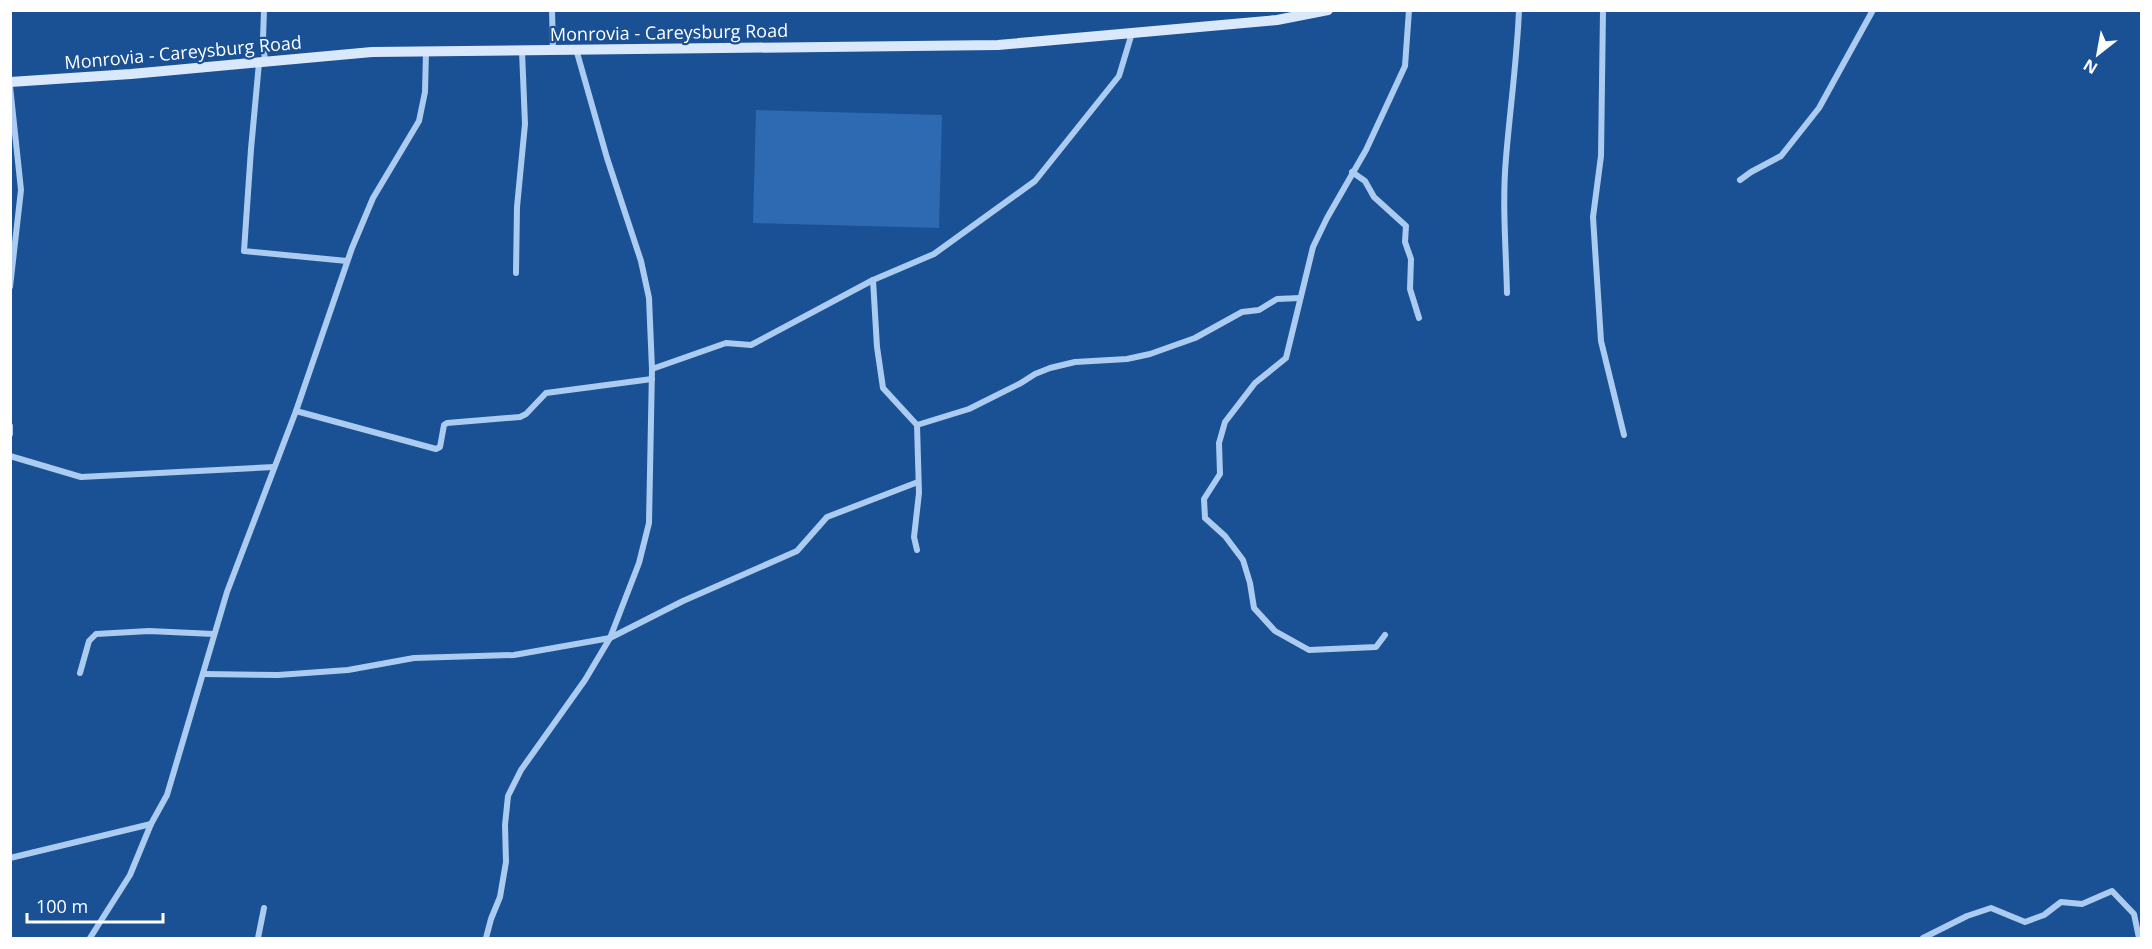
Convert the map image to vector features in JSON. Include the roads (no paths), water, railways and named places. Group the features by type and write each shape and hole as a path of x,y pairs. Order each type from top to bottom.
{"main road":[{"name":"Monrovia - Careysburg Road","path":"10,82 262,63 372,52 998,45 1277,20 1328,10"}],"street":[{"path":"264,10 262,63 250,149 244,251 347,261"},
{"path":"552,10 553,49"},
{"path":"1385,636 1376,647 1309,650 1275,631 1254,608 1243,560 1225,536 1205,518 1204,499 1220,474 1219,443 1225,422 1255,383 1286,358 1313,248 1381,120 1405,66 1408,10"},
{"path":"1507,293 1504,238 1506,160 1514,91 1519,10"},
{"path":"1603,10 1601,156 1593,217 1601,341 1624,435"},
{"path":"1740,180 1781,156 1819,108 1873,10"},
{"path":"652,369 726,344 751,345 873,279 934,254 1035,181 1119,76 1132,33"},
{"path":"486,939 500,897 506,862 505,825 508,796 521,770 585,680 610,638 639,563 649,523 652,369 649,298 641,261 607,158 576,48"},
{"path":"516,273 517,207 525,124 522,51"},
{"path":"90,939 130,875 151,824 167,795 214,634 296,411 347,261 373,198 419,121 425,92 426,52"},
{"path":"10,86 21,190 10,287"},
{"path":"1352,172 1365,181 1374,197 1406,226 1405,242 1411,259 1410,289 1419,318"},
{"path":"873,279 877,347 883,388 917,425 919,493 914,537 917,550"},
{"path":"917,425 969,409 1050,368 1075,362 1127,360 1150,354 1195,338 1242,312 1259,310 1277,299 1300,298"},
{"path":"296,411 436,449 440,447 444,425 447,423 520,417 526,414 546,393 652,379"},
{"path":"10,426 10,434"},
{"path":"10,456 81,477 274,467"},
{"path":"203,674 278,675 348,670 414,658 514,655 610,638 683,601 797,552 827,517 918,482"},
{"path":"80,673 89,641 96,634 149,631 214,634"},
{"path":"10,858 151,824"},
{"path":"1923,939 1967,916 1992,908 2025,922 2044,915 2061,902 2082,904 2112,891 2134,914 2139,939"},
{"path":"258,939 264,908"}]}
